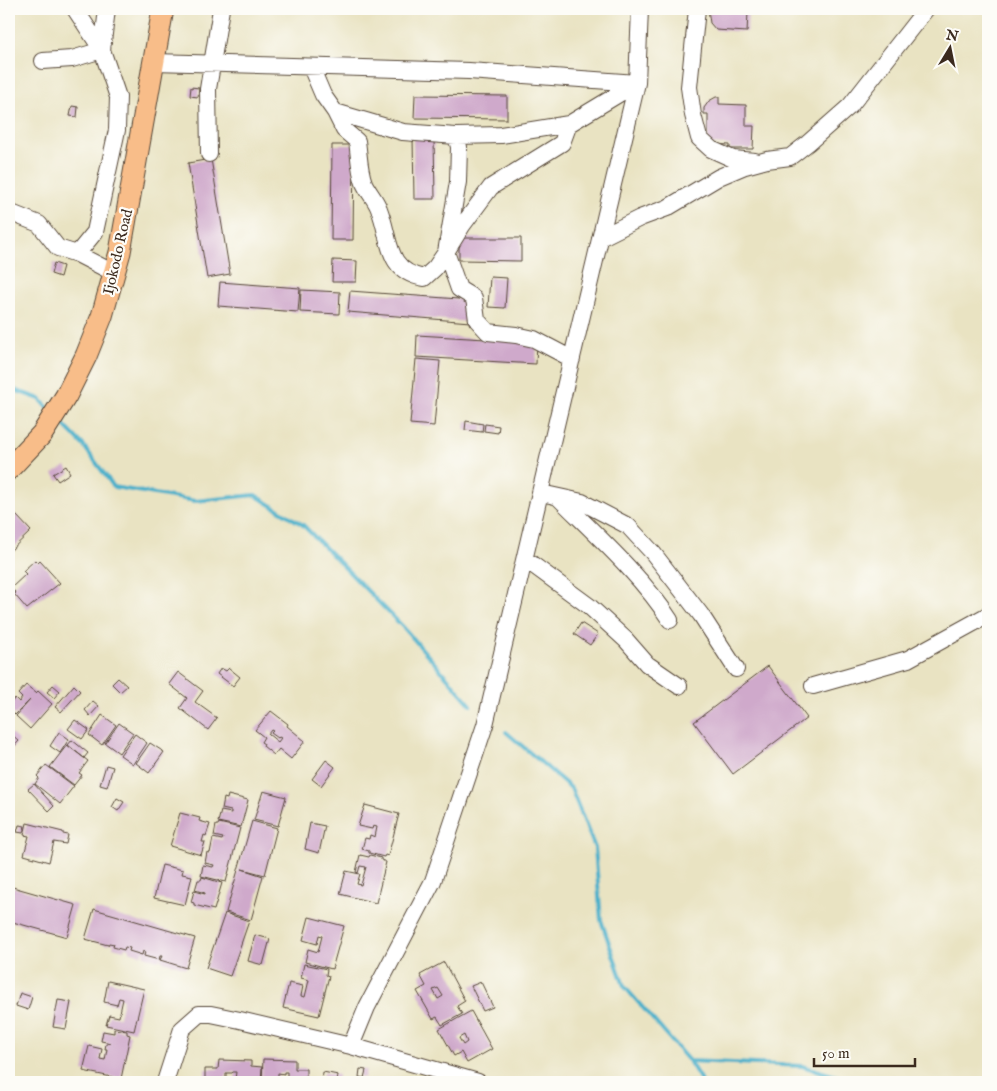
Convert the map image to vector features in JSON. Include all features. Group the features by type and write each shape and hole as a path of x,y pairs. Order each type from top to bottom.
{"main road":[{"name":"Ijokodo Road","path":"9,469 42,434 66,396 86,356 99,324 120,252 163,9"}],"street":[{"path":"75,9 102,50 118,97 117,130 95,232 78,254"},
{"path":"102,50 107,9"},
{"path":"209,154 208,89 221,9"},
{"path":"351,1046 367,1006 432,881 485,725 637,83 640,9"},
{"path":"697,9 689,87 699,138 711,149 733,159 760,162"},
{"path":"600,238 640,218 667,208 719,177 760,162 790,157 850,106 926,9"},
{"path":"43,61 72,59 102,50"},
{"path":"154,62 469,71 637,83"},
{"path":"311,67 323,94 344,130 357,141 364,182 379,209 389,250 401,269 413,276 424,278 435,268 462,226 491,187 562,143 569,124"},
{"path":"335,112 403,132 456,136 501,135 569,124 637,83"},
{"path":"456,136 459,147 458,182 446,252 459,289 474,298 477,320 488,332 516,335 534,340 572,360"},
{"path":"9,212 39,224 58,248 78,254 114,273"},
{"path":"541,493 582,502 628,526 653,552 701,615 736,669"},
{"path":"558,497 619,558 662,607 670,620"},
{"path":"525,559 589,606 626,640 647,664 679,686"},
{"path":"813,686 908,658 988,615"},
{"path":"165,1082 182,1029 199,1014 211,1014 240,1020 351,1046 478,1082"}],"building":[{"path":"708,9 752,9 752,12 748,12 747,32 716,30 710,23"},
{"path":"191,87 199,88 198,97 190,96"},
{"path":"415,95 507,96 507,119 414,118"},
{"path":"719,97 719,104 746,105 746,126 754,126 753,149 730,149 730,145 708,144 708,114 704,114 704,108 709,101"},
{"path":"72,106 78,107 77,117 70,116"},
{"path":"413,138 434,138 435,199 414,199"},
{"path":"332,145 354,145 353,240 331,240"},
{"path":"211,159 230,274 207,278 188,163"},
{"path":"459,238 521,238 521,261 459,260"},
{"path":"333,260 357,261 356,282 332,282"},
{"path":"54,263 63,266 60,277 51,274"},
{"path":"490,277 507,278 505,308 488,307"},
{"path":"220,282 300,288 298,312 218,306"},
{"path":"301,290 340,292 339,314 300,312"},
{"path":"350,291 472,300 470,322 348,312"},
{"path":"417,335 537,342 536,364 416,357"},
{"path":"416,359 440,361 434,426 410,424"},
{"path":"466,421 483,424 482,432 465,430"},
{"path":"485,424 499,426 498,433 484,431"},
{"path":"66,466 70,473 58,481 53,474"},
{"path":"16,515 31,531 9,552 9,521"},
{"path":"35,560 38,563 40,561 60,583 27,609 11,588 26,574 23,571"},
{"path":"581,623 598,634 590,645 574,634"},
{"path":"768,666 807,718 733,774 694,722"},
{"path":"221,668 226,671 229,668 240,677 233,686 217,674"},
{"path":"178,672 203,691 195,702 217,718 208,730 180,708 187,698 169,684"},
{"path":"118,678 127,686 120,692 112,684"},
{"path":"26,685 36,693 38,691 52,704 30,729 16,716 30,700 15,715 9,709 9,705 15,698 19,702 22,698 18,694"},
{"path":"53,685 60,691 54,698 47,692"},
{"path":"74,685 80,691 61,712 55,707"},
{"path":"93,701 99,706 90,716 85,710"},
{"path":"271,711 305,741 291,759 279,749 274,755 263,746 264,744 261,742 264,737 255,730","holes":["271,730 273,731 271,733 281,738 278,742 268,734"]},
{"path":"102,715 116,725 102,745 89,735"},
{"path":"75,720 89,730 82,739 68,729"},
{"path":"119,723 133,733 119,753 105,743"},
{"path":"9,732 19,741 9,752"},
{"path":"59,732 69,739 60,753 50,746"},
{"path":"135,734 147,743 133,764 120,755"},
{"path":"72,740 88,753 84,758 68,745"},
{"path":"150,743 164,752 149,773 136,763"},
{"path":"67,745 88,761 79,773 82,775 74,785 50,767"},
{"path":"326,760 335,767 321,786 312,779"},
{"path":"46,765 74,786 60,804 35,784 39,778 37,776"},
{"path":"106,765 113,767 107,787 100,785"},
{"path":"34,784 54,806 49,811 28,789"},
{"path":"263,791 286,797 278,826 254,820"},
{"path":"228,795 248,800 241,827 218,822 221,811 231,813 231,811 222,809 224,798 227,799"},
{"path":"117,798 124,802 118,811 112,807"},
{"path":"365,805 399,814 388,856 385,855 384,857 369,853 369,851 362,849 365,838 369,839 370,835 375,837 377,827 373,826 372,829 358,826"},
{"path":"180,813 200,818 199,821 210,824 206,836 204,835 202,842 205,842 201,855 170,846"},
{"path":"252,821 277,828 265,875 242,869 263,876 251,920 226,912"},
{"path":"27,823 68,835 66,844 54,842 49,862 24,855 29,836 24,835"},
{"path":"219,823 240,828 226,882 201,876 203,865 213,867 214,865 205,863 207,852 210,853 213,838 222,840 223,838 214,836 216,825"},
{"path":"310,823 325,826 319,853 305,849"},
{"path":"19,825 25,826 23,833 17,832"},
{"path":"360,855 369,857 370,855 381,858 381,860 386,862 376,903 340,894 346,871 360,874 357,884 361,885 366,867 360,866 358,873 356,872"},
{"path":"162,865 183,870 182,874 192,876 185,905 154,898"},
{"path":"202,877 222,883 214,910 194,905 191,902 194,891 205,894 195,890 198,880 201,880"},
{"path":"9,886 76,905 67,937 9,921"},
{"path":"94,909 195,938 186,968 160,960 162,956 160,956 159,960 144,956 145,952 143,951 142,955 129,951 130,948 125,947 124,950 113,947 114,944 109,943 108,945 85,939"},
{"path":"225,913 249,921 230,976 206,968"},
{"path":"309,917 344,926 332,969 305,962 308,949 318,952 322,936 319,935 317,944 303,940"},
{"path":"255,935 270,939 263,965 248,961"},
{"path":"444,962 465,1001 457,1006 462,1014 442,1025 437,1017 433,1019 417,991 426,986 420,975","holes":["438,988 443,996 438,999 433,990"]},
{"path":"304,964 327,969 326,975 329,976 319,1016 283,1008 289,983 303,986 301,996 305,997 309,980 301,978"},
{"path":"108,981 144,989 134,1031 106,1025 109,1015 119,1017 123,999 119,998 117,1005 104,1002"},
{"path":"481,982 493,1007 483,1011 471,986"},
{"path":"20,993 32,997 28,1010 16,1006"},
{"path":"58,1000 71,1002 66,1029 53,1027"},
{"path":"471,1011 492,1049 467,1063 461,1052 454,1056 439,1029","holes":["464,1035 467,1042 463,1045 459,1038"]},
{"path":"114,1029 127,1031 127,1034 130,1035 121,1079 83,1071 89,1046 102,1049 100,1059 105,1060 106,1044 111,1043 101,1041 103,1031 114,1033"},
{"path":"263,1059 295,1060 295,1069 306,1069 306,1082 262,1082","holes":["284,1072 287,1072 287,1079 278,1079 278,1073 284,1074"]},
{"path":"219,1060 251,1061 251,1066 262,1067 261,1082 205,1082 205,1069 218,1069","holes":["236,1072 235,1079 226,1079 226,1073"]},
{"path":"360,1069 366,1070 364,1078 359,1077"},
{"path":"323,1072 338,1075 337,1082 322,1082"}],"waterway":[{"path":"9,388 40,399 49,409"},
{"path":"59,420 83,445 114,487 195,501 255,495 303,525 404,628 471,705"},
{"path":"506,732 571,788 595,848 601,920 624,986 689,1061 702,1082"},
{"path":"689,1061 802,1066 856,1082"}]}
